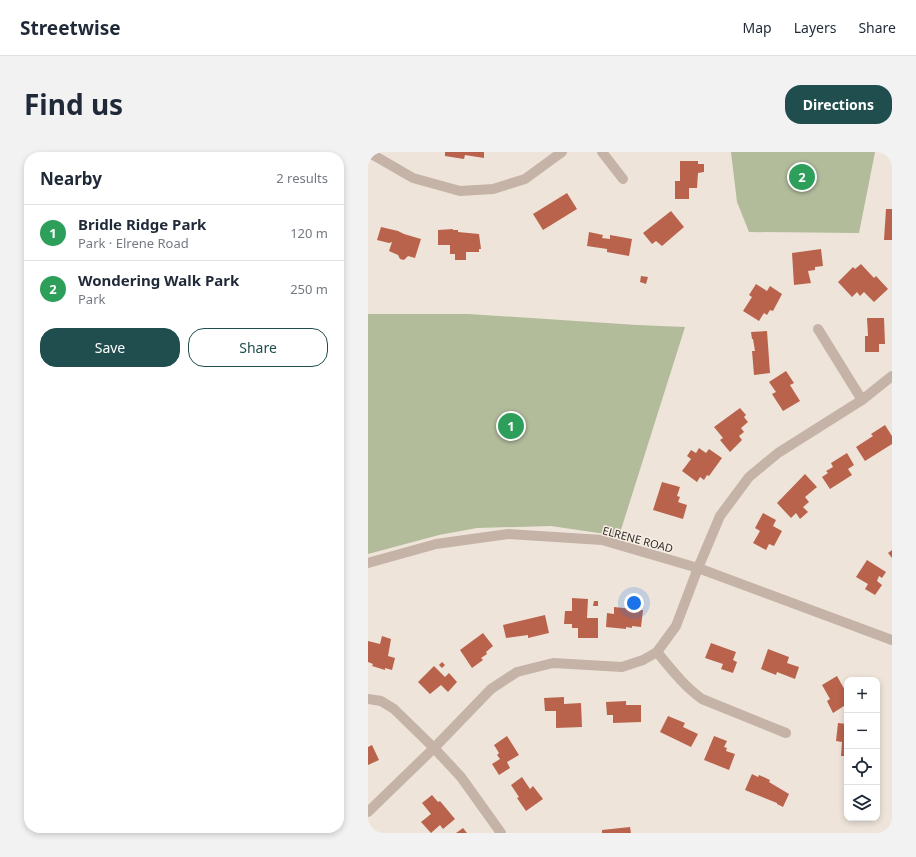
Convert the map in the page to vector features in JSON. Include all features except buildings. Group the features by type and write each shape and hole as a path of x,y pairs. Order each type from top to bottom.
{"street":[{"path":"368,152 413,178 460,191 493,189 525,179 562,152"},
{"path":"602,152 623,179"},
{"path":"818,329 862,400"},
{"path":"368,812 434,748 491,689 517,672 553,664 622,667 643,660 657,652 676,626 720,516 749,477 778,453 862,400 892,376"},
{"name":"ELRENE ROAD","path":"368,563 436,544 508,534 602,540 698,568 891,637"},
{"path":"657,652 681,682 702,699 786,733"},
{"path":"368,699 381,701 394,709 434,748 461,777 502,833"}],"green space":[{"path":"731,152 875,152 859,233 749,232 737,202"},
{"path":"368,314 468,314 685,327 619,536 551,526 477,528 439,535 368,554"}],"place":[{"name":"Wondering Walk Park","path":"802,177"},
{"name":"Bridle Ridge Park","path":"511,426"}]}
